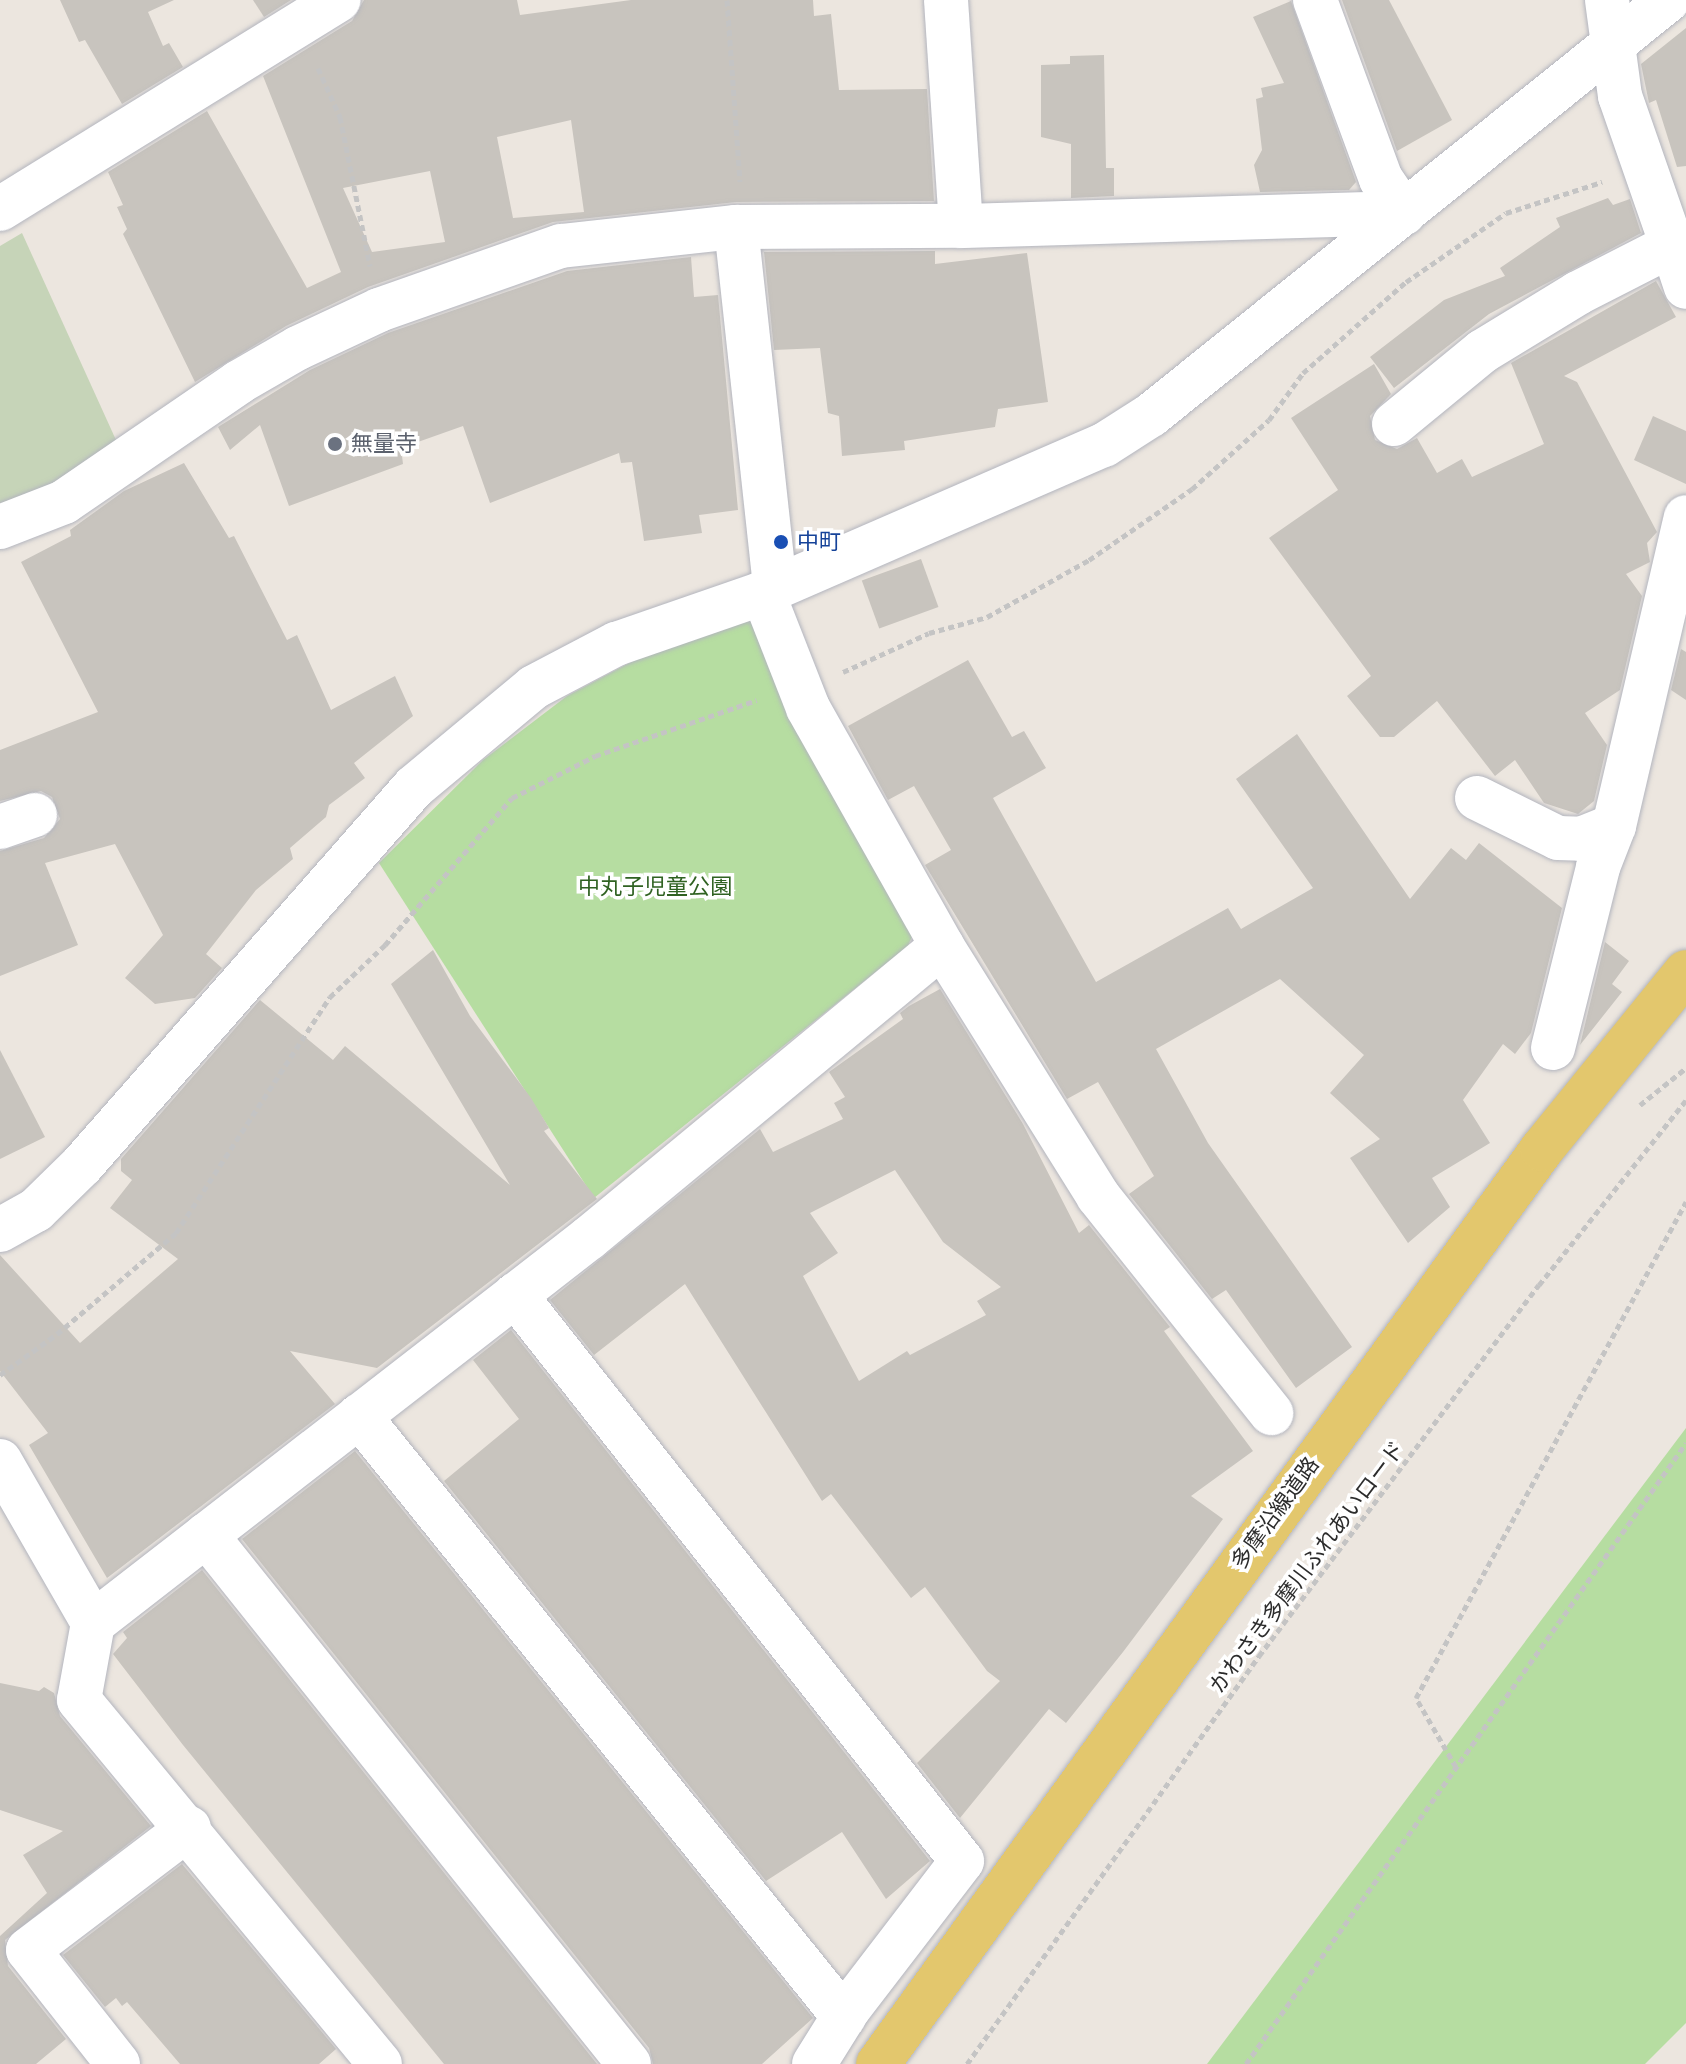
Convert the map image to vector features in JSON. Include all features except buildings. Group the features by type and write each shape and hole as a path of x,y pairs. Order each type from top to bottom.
{"main road":[{"name":"多摩沿線道路","path":"878,2064 1523,1173 1686,972"}],"street":[{"path":"0,209 339,0"},
{"path":"946,0 961,226"},
{"path":"1315,0 1381,179 1404,213"},
{"path":"1607,0 1620,96 1686,287"},
{"path":"0,1230 36,1210 82,1165 414,787 493,718 534,687 616,644 769,590 1104,445 1151,415 1668,0"},
{"path":"0,527 64,502 239,382 379,310 561,246 740,227 961,226 1404,213"},
{"path":"740,227 769,590 808,708 942,946 1098,1196 1271,1413"},
{"path":"1394,424 1483,351 1578,293 1672,245"},
{"path":"1553,1048 1598,867 1614,826 1686,517"},
{"path":"1477,798 1558,838 1581,839 1614,826"},
{"path":"93,1623 515,1295 942,946"},
{"path":"515,1295 962,1861 844,2017 814,2064"},
{"path":"359,1416 844,2017"},
{"path":"0,1461 93,1623 79,1700 189,1828 380,2064"},
{"path":"206,1535 629,2064"},
{"path":"118,2064 28,1950 189,1828"}],"path":[{"path":"727,0 740,227"},
{"path":"298,25 340,117 379,310"},
{"name":"かわさき多摩川ふれあいロード","path":"967,2064 1259,1656 1539,1285 1686,1100"},
{"path":"1456,1767 1416,1698 1686,1202"},
{"path":"1246,2064 1686,1443"}],"green space":[{"path":"22,233 116,440 55,491 0,511 0,246"},
{"name":"中丸子児童公園","path":"754,618 915,929 908,946 594,1198 379,863 483,760 567,696 663,645"},
{"path":"1686,1428 1686,2023 1645,2064 1207,2064"}],"place":[{"name":"無量寺","path":"335,444"},
{"name":"中町","path":"781,542"}]}
